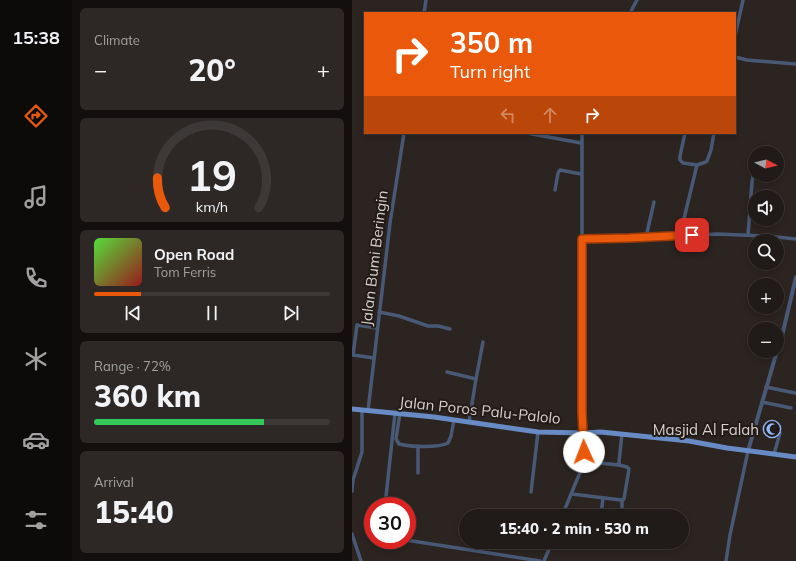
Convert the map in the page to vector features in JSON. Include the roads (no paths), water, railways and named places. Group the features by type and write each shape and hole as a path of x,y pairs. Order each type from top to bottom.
{"main road":[{"name":"Jalan Poros Palu-Palolo","path":"352,409 434,417 538,432 601,432 689,441 713,446 796,457"}],"street":[{"path":"424,12 426,0"},
{"path":"631,12 637,0"},
{"path":"736,32 743,0"},
{"path":"736,58 796,64"},
{"name":"Jalan Bumi Beringin","path":"352,491 353,480 362,452 365,410 374,358 393,197 404,134"},
{"path":"532,134 581,143"},
{"path":"565,509 581,470 584,452 582,412 582,134"},
{"path":"685,134 680,160 683,163 697,165 707,161 714,134"},
{"path":"680,236 697,165"},
{"path":"555,190 558,172 560,170 581,174"},
{"path":"748,234 752,182"},
{"path":"646,237 654,202"},
{"path":"582,239 717,234 748,235"},
{"path":"784,238 796,239"},
{"path":"784,328 796,277"},
{"path":"379,312 399,316 428,326 438,326 450,329"},
{"path":"374,358 353,355 358,325 377,328"},
{"path":"469,422 483,342"},
{"path":"726,561 748,451 775,358"},
{"path":"447,372 476,379"},
{"path":"766,386 795,393"},
{"path":"762,402 791,408"},
{"path":"398,413 396,441 401,444 418,446 448,444 454,420"},
{"path":"386,497 398,413"},
{"path":"530,492 538,432"},
{"path":"774,454 780,433"},
{"path":"619,465 622,434"},
{"path":"418,446 418,473"},
{"path":"599,463 619,465 629,468 624,497 622,500 623,509"},
{"path":"572,494 622,500"},
{"path":"602,509 603,498"},
{"path":"352,534 361,561"},
{"path":"416,542 540,561"},
{"path":"544,561 549,549"}],"place":[{"name":"Masjid Al Falah","path":"772,429"}]}
